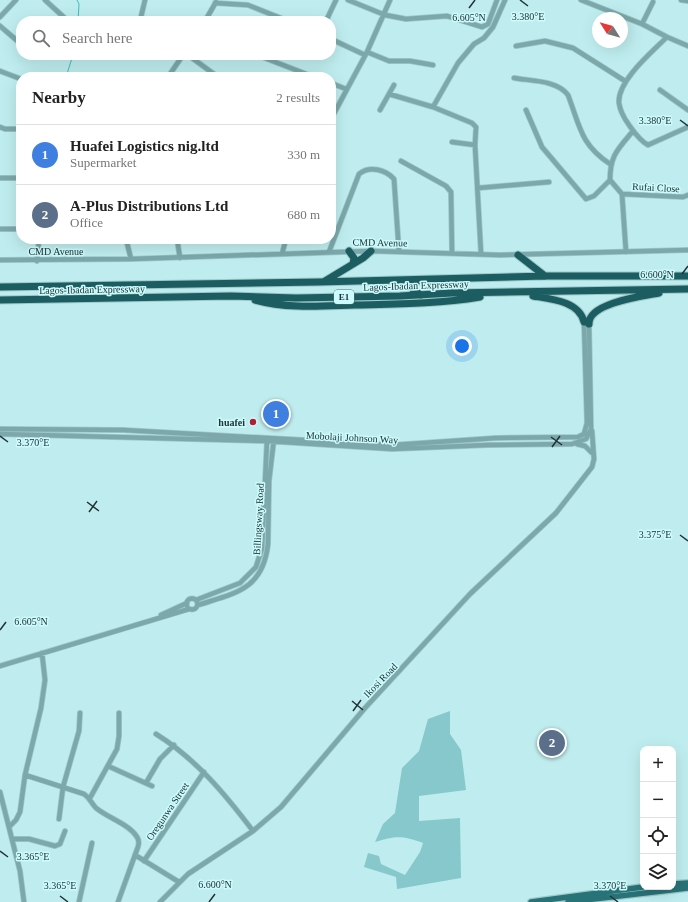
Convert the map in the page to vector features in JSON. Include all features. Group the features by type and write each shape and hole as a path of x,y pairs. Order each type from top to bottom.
{"highway":[{"path":"319,282 332,278 371,250"},
{"path":"349,251 354,258 352,264"},
{"path":"518,255 545,276"},
{"name":"Lagos-Ibadan Expressway","path":"0,287 240,284 545,276 688,276"},
{"path":"420,295 412,290 411,286 415,281 426,279"},
{"path":"240,284 244,297 261,302 293,306 450,302 488,294"},
{"path":"519,293 565,304 580,313 586,323 592,314 602,308 628,300 678,289 688,295"},
{"name":"Lagos-Ibadan Expressway","path":"0,300 244,297 296,298 688,289"}],"main road":[{"path":"676,884 688,882"},
{"path":"531,902 640,887"},
{"path":"568,902 688,888"}],"street":[{"path":"0,17 16,0"},
{"path":"45,0 63,16"},
{"path":"141,16 145,0"},
{"path":"328,16 336,0"},
{"path":"348,0 385,15 406,19 447,16 482,27 488,24 497,0"},
{"path":"336,109 385,15 390,0"},
{"path":"433,107 458,64 474,44 484,38 493,27 505,0"},
{"path":"581,0 642,24 688,46"},
{"path":"681,0 688,1"},
{"path":"208,16 216,2 248,5 276,16"},
{"path":"642,24 653,2"},
{"path":"0,26 16,40"},
{"path":"667,37 626,81 621,90 618,101 623,116 634,131 648,145 688,127"},
{"path":"336,41 389,61 410,61 433,65"},
{"path":"516,46 545,41 573,48 626,81"},
{"path":"171,72 180,60"},
{"path":"195,60 211,72"},
{"path":"270,60 301,72"},
{"path":"0,71 16,77"},
{"path":"514,78 545,83 564,89 568,95 586,143 596,155 610,164"},
{"path":"336,85 346,89"},
{"path":"380,110 394,85"},
{"path":"660,90 688,110"},
{"path":"389,94 433,107 472,123 477,131 475,145 481,254"},
{"path":"526,110 542,147 586,199 594,196 610,180"},
{"path":"2,129 16,130"},
{"path":"626,252 622,194 610,180 610,164 616,151 634,131"},
{"path":"452,142 475,145"},
{"path":"401,161 446,186 451,192 452,252"},
{"path":"336,226 359,174 366,170 385,171 394,179 399,252"},
{"path":"0,178 16,178"},
{"path":"478,188 549,182"},
{"name":"Rufai Close","path":"622,194 683,197 688,195"},
{"path":"0,229 16,229"},
{"path":"37,260 39,244"},
{"path":"127,244 131,259"},
{"path":"178,244 180,258"},
{"path":"282,254 285,244"},
{"path":"329,252 331,244"},
{"name":"CMD Avenue","path":"0,260 180,258 371,250 518,255 688,250"},
{"path":"586,323 592,425 590,432 582,441 592,453"},
{"path":"586,323 590,432"},
{"name":"Mobolaji Johnson Way","path":"0,429 123,430 267,439"},
{"name":"Ikosi Road","path":"160,902 179,882 254,830 290,797 365,708 486,578 556,513 592,467 594,459 590,432"},
{"name":"Mobolaji Johnson Way","path":"0,434 274,439 393,444 496,438 582,441"},
{"name":"Billingsway Road","path":"196,600 240,583 256,567 262,548 267,439"},
{"name":"Mobolaji Johnson Way","path":"274,439 392,449 488,444 572,444 582,441"},
{"name":"Billingsway Road","path":"198,605 240,591 249,585 261,570 267,549 269,481 274,439"},
{"path":"0,666 158,617 194,609 198,605 196,600 190,599 187,603 158,617"},
{"path":"187,603 189,609"},
{"path":"9,826 16,820 20,812 25,775 41,708 44,680 42,652"},
{"path":"60,819 63,787 79,730 80,713"},
{"path":"90,798 117,749 119,736 119,713"},
{"path":"156,734 174,745 204,772 254,830"},
{"path":"146,783 160,759 174,745"},
{"path":"108,766 152,786"},
{"name":"Oregunwa Street","path":"144,861 204,772"},
{"path":"25,775 84,794 90,798 96,808 132,832 138,838 139,843 118,902"},
{"path":"0,792 2,808 9,826 20,870 24,902"},
{"path":"12,839 29,839 55,846 60,844 65,831"},
{"path":"79,902 92,843"},
{"path":"134,855 179,882"}],"shaded area":[{"path":"450,711 450,734 461,750 466,790 419,796 419,821 460,818 461,878 397,889 396,877 364,867 368,853 379,856 381,864 405,875 420,852 423,843 409,839 399,837 388,838 375,842 383,824 395,813 402,768 419,751 428,719"}],"waterway":[{"path":"77,0 79,4 78,16"},
{"path":"68,72 71,60"}],"place":[{"name":"Huafei Logistics nig.ltd","path":"276,414"},
{"name":"huafei","path":"253,422"},
{"name":"A-Plus Distributions Ltd","path":"552,743"}]}
